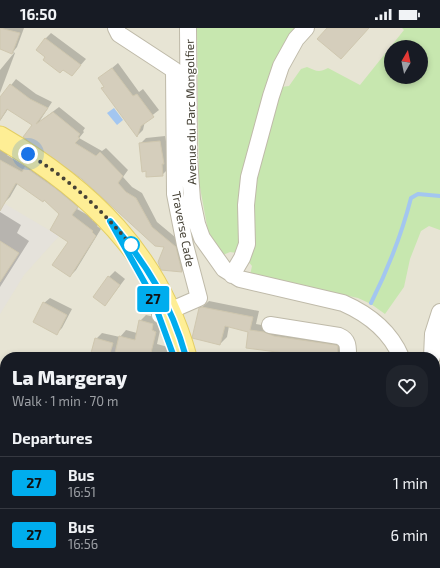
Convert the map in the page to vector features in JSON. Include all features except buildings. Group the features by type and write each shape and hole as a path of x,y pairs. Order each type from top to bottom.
{"main road":[{"path":"0,137 40,161 66,180 110,221 131,245 153,277 180,352"}],"street":[{"name":"Traverse Cade","path":"116,28 119,34 174,70 175,194 185,245 199,298 166,313"},
{"name":"Avenue du Parc Mongolfier","path":"188,28 189,158 192,200 197,224 202,238 217,261 232,275 250,283 343,303 359,310 372,318 384,330 398,352"},
{"path":"232,275 242,258 247,244 246,205 250,177 271,96 281,66 296,39 306,28"},
{"path":"432,352 433,334 440,312"},
{"path":"270,325 339,336 344,338 348,345 348,352"}],"shaded area":[{"path":"0,28 440,28 440,352 0,352"},
{"path":"0,201 59,236 24,275 0,314"},
{"path":"94,342 133,352 91,352"}],"green space":[{"path":"197,28 300,28 293,36 237,253 230,252 223,255 208,231 199,182"},
{"path":"402,28 440,28 440,230 429,226 421,231 410,259 404,287 385,314 371,304 358,298 250,275 252,266 247,260 252,189 281,87 289,86 301,69 307,67 318,71 328,68 360,85 384,55 384,84 428,84 428,40 396,40 404,30"}],"water":[{"path":"114,108 123,120 117,125 107,113"}],"waterway":[{"path":"371,303 394,252 411,198 418,194 440,196"}],"bus line":[{"name":"27","path":"172,352 151,294 110,221 131,245 153,277 171,311 184,352"}],"route":[{"path":"28,154 66,180 89,200 131,245"}]}
